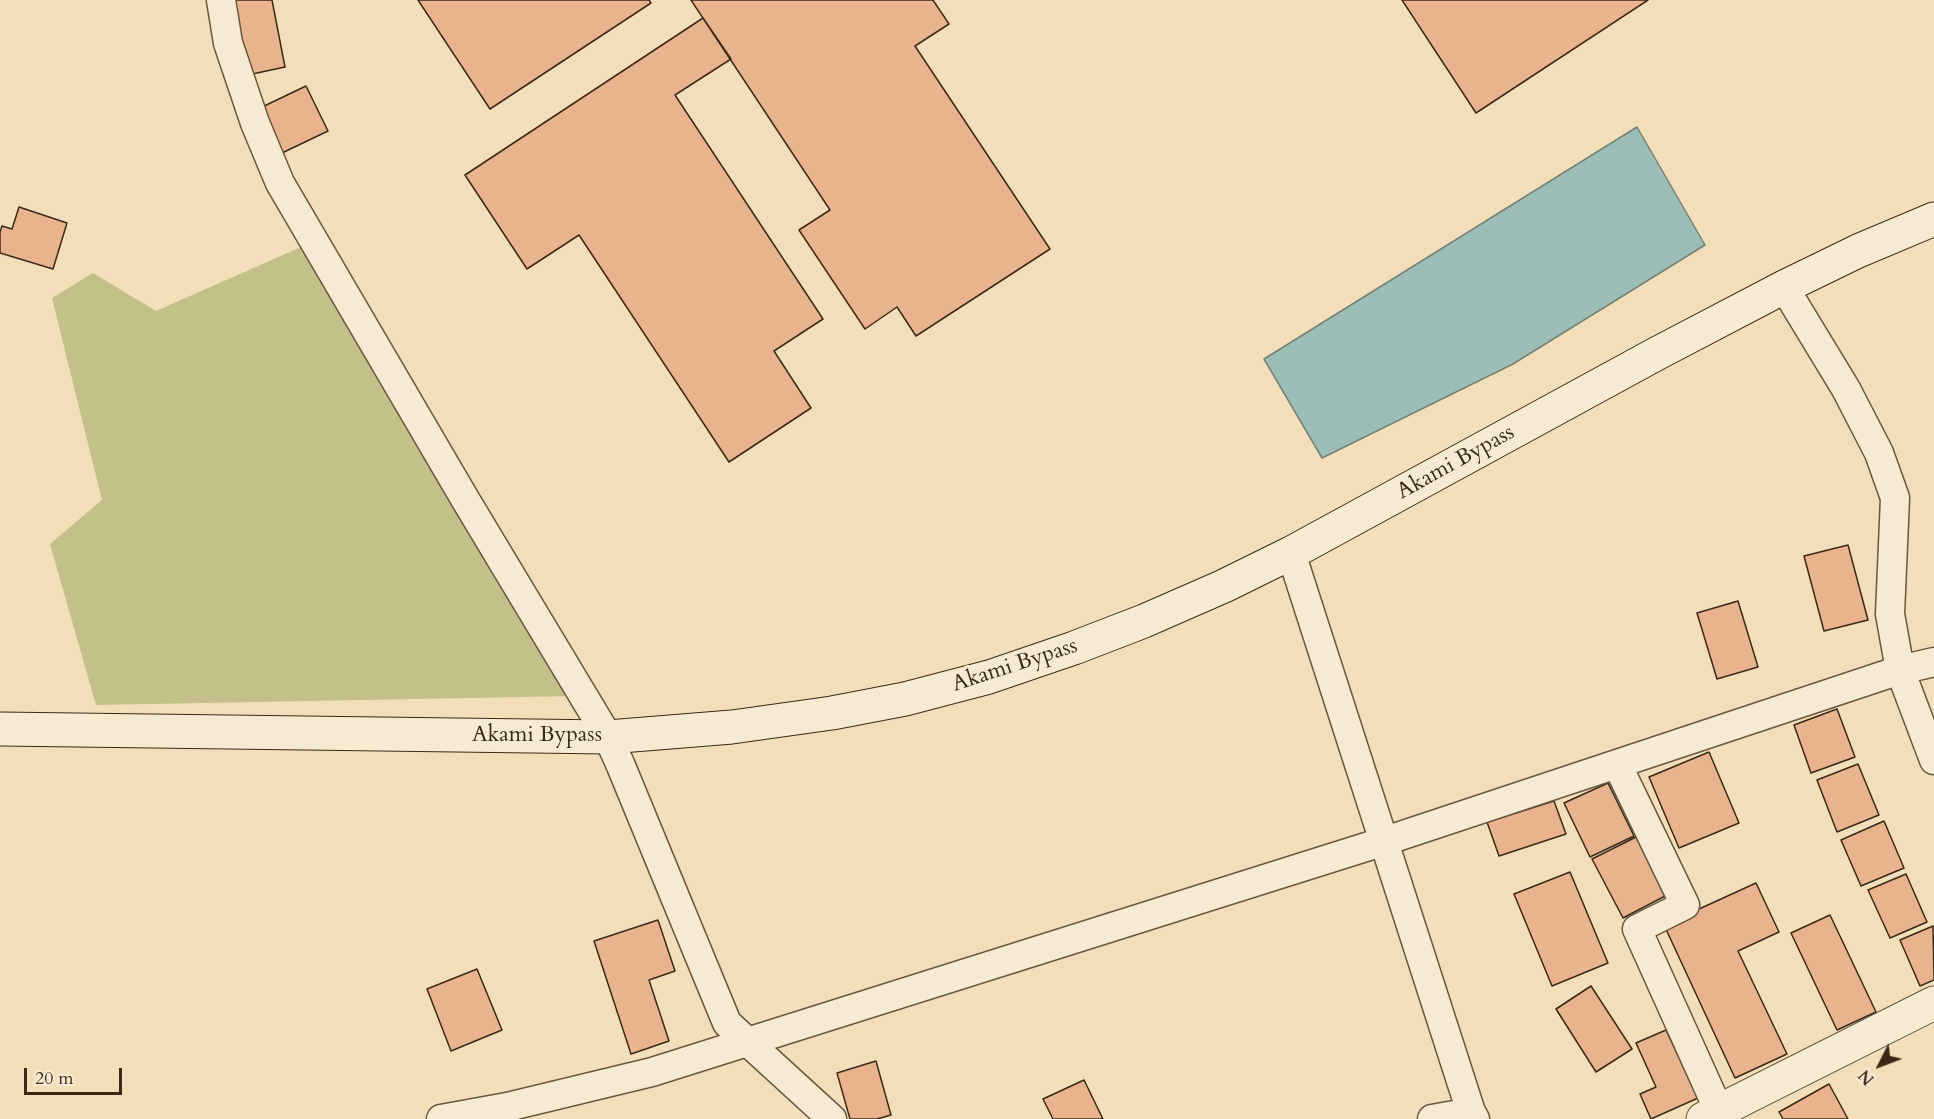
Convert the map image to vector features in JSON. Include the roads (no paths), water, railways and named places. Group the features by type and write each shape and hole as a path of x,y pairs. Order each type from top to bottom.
{"main road":[{"name":"Akami Bypass","path":"0,729 608,737 732,727 832,713 905,699 979,679 1074,648 1224,586 1291,553 1656,354 1784,287 1858,251 1934,219"},
{"path":"1711,1115 1934,1003"}],"street":[{"path":"221,0 228,43 255,123 280,183 608,737 727,1023 832,1119"},
{"path":"1784,287 1846,389 1879,453 1895,498 1890,614 1900,670 1934,760"},
{"path":"1291,553 1473,1115 1432,1119"},
{"path":"441,1119 507,1107 652,1072 1385,841 1900,670 1934,662"},
{"path":"1617,764 1685,905 1637,929 1711,1115"}],"water":[{"path":"1637,127 1705,245 1513,364 1322,458 1264,359"}]}
